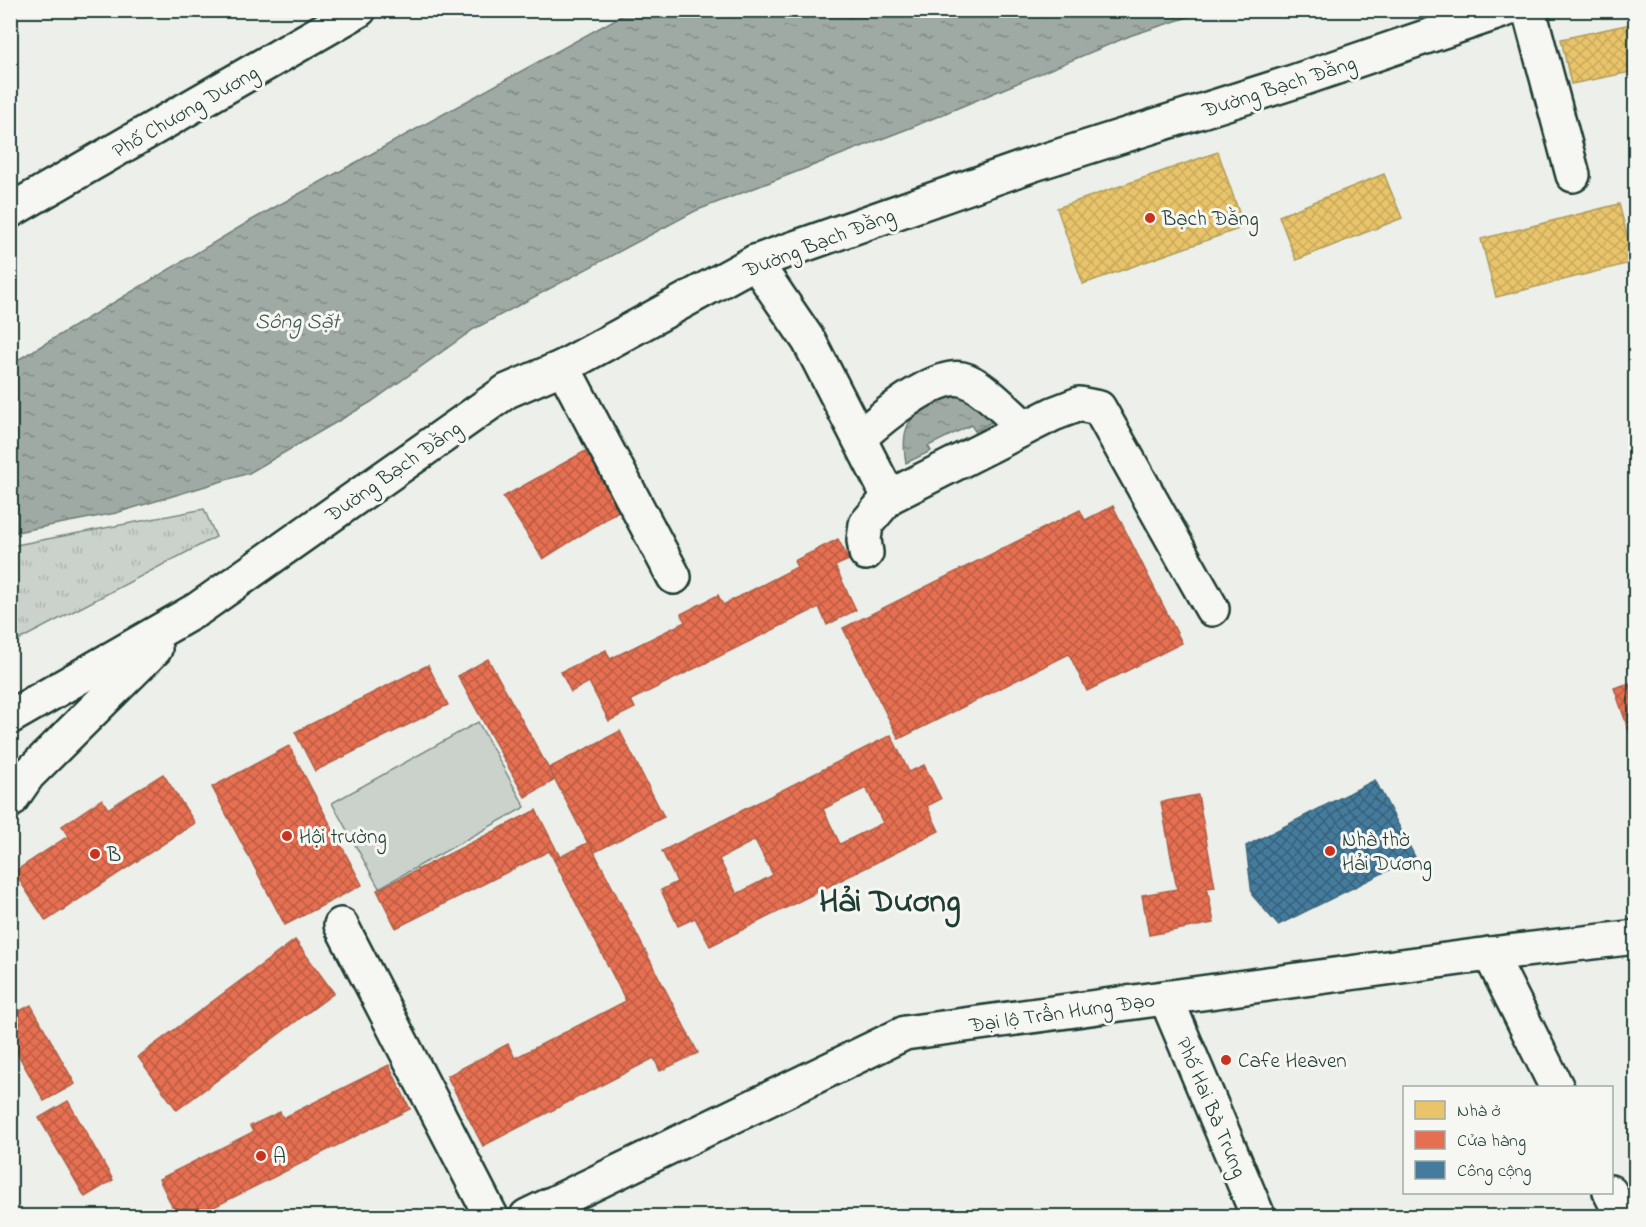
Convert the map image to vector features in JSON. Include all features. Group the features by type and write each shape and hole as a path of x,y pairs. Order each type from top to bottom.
{"street":[{"name":"Phố Chương Dương","path":"10,211 358,10"},
{"name":"Đường Bạch Đằng","path":"10,717 198,609 507,391 563,367 755,262 1034,164 1293,82 1505,10"},
{"path":"1529,10 1573,176"},
{"path":"755,262 809,341 889,497"},
{"path":"563,367 674,577"},
{"path":"859,438 883,416 921,391 943,382 962,379 984,392 1025,428"},
{"path":"866,553 864,540 866,524 889,497 1025,428 1079,404 1099,408 1212,609"},
{"name":"Đường Bạch Đằng","path":"10,801 28,775 124,677 198,609"},
{"path":"341,925 491,1216"},
{"name":"Đại lộ Trần Hưng Đạo","path":"528,1216 905,1033 1490,954 1635,937"},
{"path":"1490,954 1556,1086"},
{"name":"Phố Hai Bà Trưng","path":"1166,998 1258,1216"},
{"path":"1611,1194 1622,1216"}],"green space":[{"path":"204,509 216,537 11,644 11,548 16,545"},
{"path":"478,722 525,807 379,888 332,803"}],"water":[{"name":"Sông Sặt","path":"630,11 1207,11 1132,35 910,128 695,211 474,329 371,402 249,473 116,513 11,533 11,364 250,221"},
{"path":"950,393 966,396 999,418 975,431 971,425 928,446 931,451 906,463 904,448 907,426 919,412"}],"building: Nhà ở":[{"path":"1631,24 1636,48 1636,71 1571,84 1561,39"},
{"name":"Bạch Đằng","path":"1218,152 1244,227 1083,284 1057,208"},
{"path":"1384,174 1402,218 1296,260 1279,216"},
{"path":"1619,204 1634,262 1496,297 1481,239"}],"building: Cửa hàng":[{"path":"589,449 622,509 543,559 503,497"},
{"path":"1113,506 1182,643 1087,691 1069,654 899,739 843,628 1080,510 1085,520"},
{"path":"838,539 849,560 835,566 856,610 827,625 819,607 631,700 635,708 609,721 589,682 571,692 561,672 606,650 610,659 685,622 681,614 718,595 723,605 797,567 794,561"},
{"path":"488,659 555,780 525,797 458,676"},
{"path":"428,665 448,705 315,771 295,732"},
{"path":"1636,681 1636,751 1614,688"},
{"path":"620,731 664,817 593,853 549,768"},
{"path":"891,735 909,772 924,765 941,799 927,806 939,831 710,946 695,918 678,926 661,890 677,882 662,851","holes":["866,788 883,823 840,844 823,809","755,840 773,875 737,894 719,859"]},
{"name":"Hội trường","path":"289,746 362,885 285,925 212,787"},
{"name":"B","path":"163,774 195,823 46,921 14,872 68,836 62,826 102,799 108,809"},
{"path":"1198,795 1215,887 1207,888 1214,923 1149,935 1142,895 1177,889 1161,802"},
{"path":"536,810 560,857 554,860 549,851 396,928 377,890"},
{"path":"589,842 698,1053 660,1071 654,1058 483,1146 447,1076 508,1044 515,1058 626,1001 554,860"},
{"path":"295,940 334,993 177,1110 138,1057"},
{"path":"31,1005 75,1084 44,1101 10,1040 10,1016"},
{"name":"A","path":"389,1065 410,1109 196,1216 177,1216 159,1179 253,1132 250,1126 280,1112 283,1118"},
{"path":"68,1101 113,1180 85,1197 39,1118"}],"building: Công cộng":[{"name":"Nhà thờ Hải Dương","path":"1375,780 1415,857 1278,925 1252,895 1246,846"}],"place":[{"name":"Bạch Đằng","path":"1150,218"},
{"name":"Hội trường","path":"287,836"},
{"name":"Nhà thờ Hải Dương","path":"1330,851"},
{"name":"B","path":"95,854"},
{"name":"Cafe Heaven","path":"1226,1060"},
{"name":"A","path":"261,1156"}],"district":[{"name":"Hải Dương","path":"890,899"}]}
